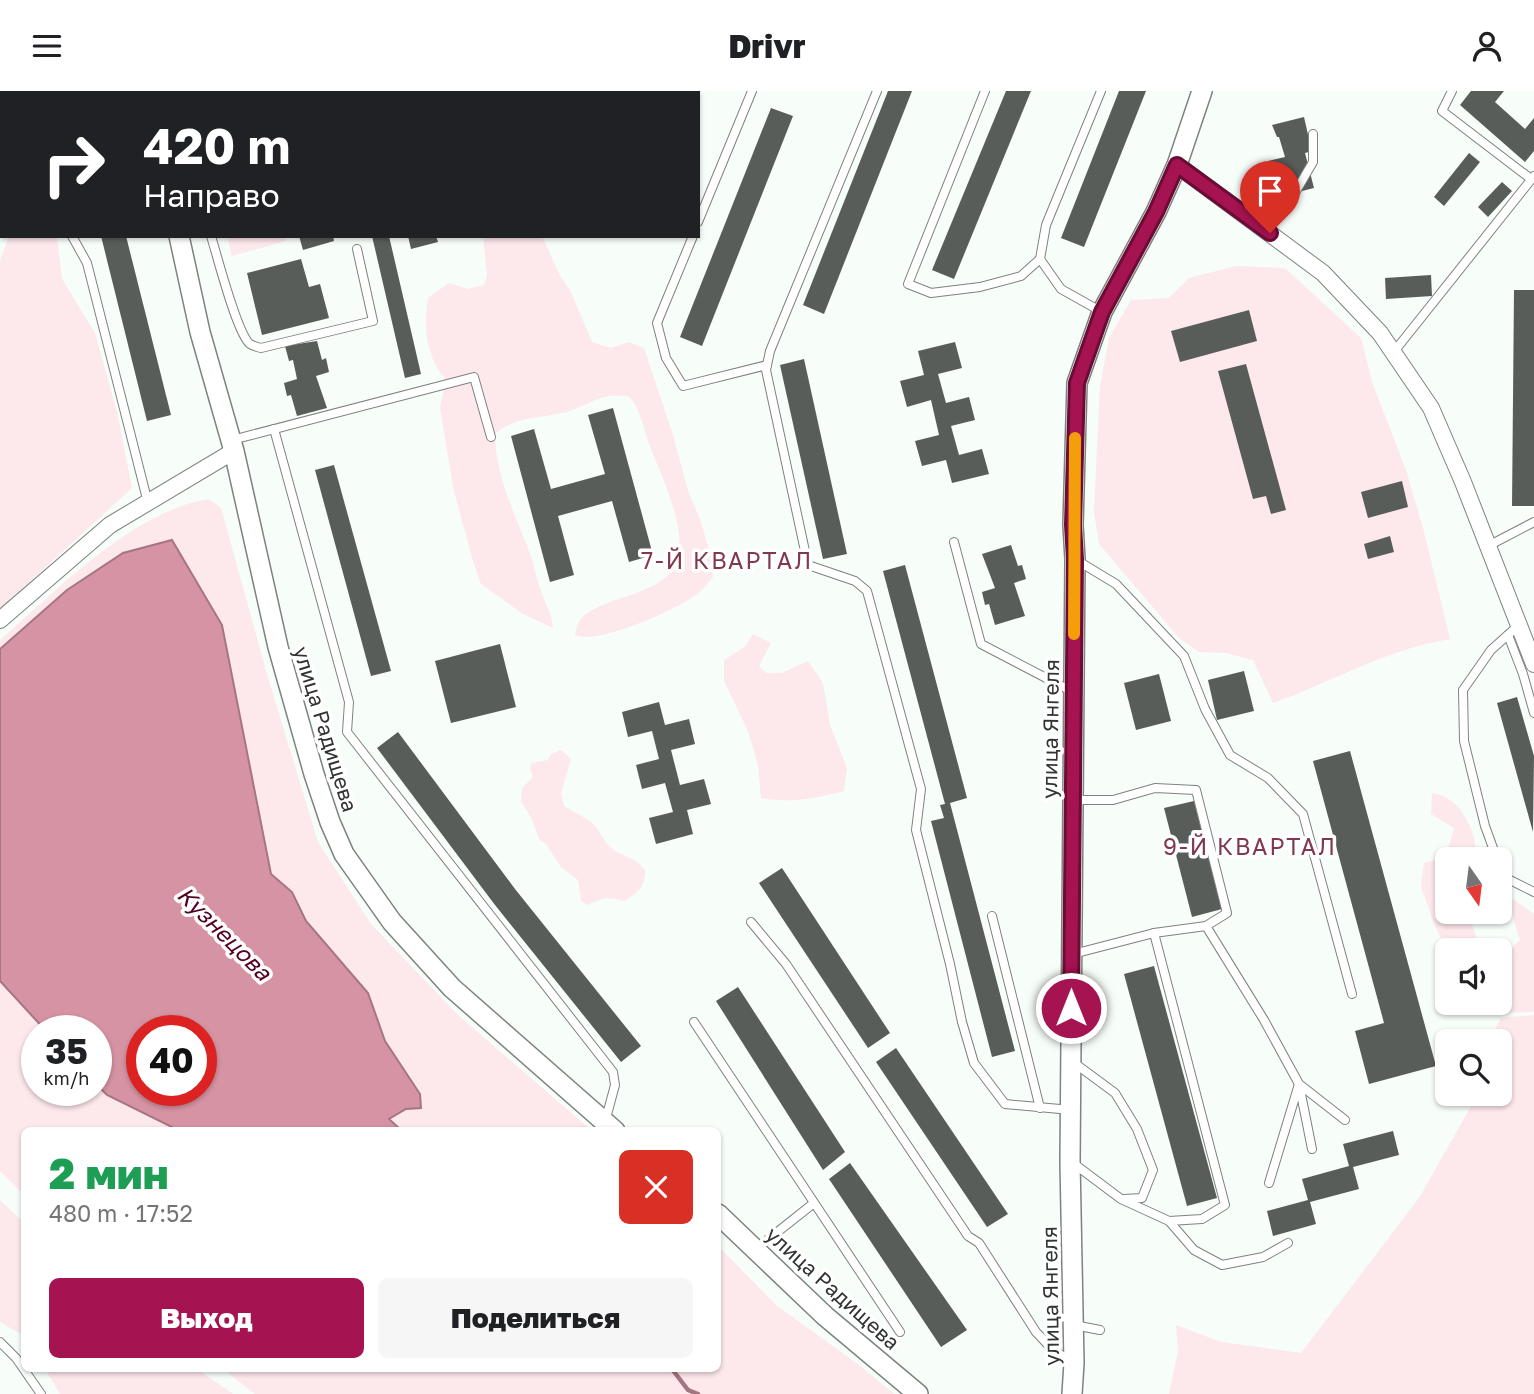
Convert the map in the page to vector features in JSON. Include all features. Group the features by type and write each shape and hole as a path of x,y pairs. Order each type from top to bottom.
{"street":[{"name":"улица Янгеля","path":"1072,1394 1074,1325 1070,1162 1075,559 1073,525 1077,383 1102,312 1156,212 1177,165 1202,91"},
{"path":"1177,165 1323,273 1380,333 1431,408 1488,546 1513,630 1534,664"},
{"name":"улица Радищева","path":"179,238 200,332 233,446 284,671 330,823 344,854 392,922 452,988 610,1126"},
{"path":"0,620 110,525 233,446"},
{"name":"улица Радищева","path":"721,1217 825,1315 918,1394"}],"lane":[{"path":"700,217 752,91"},
{"path":"877,91 770,351 766,370 808,565 855,580 867,591 920,789 916,830 974,1063 1005,1104 1071,1110"},
{"path":"985,91 908,284 930,293 980,287 1021,276 1040,260 1046,225 1101,91"},
{"path":"1393,353 1533,178 1442,111 1452,91"},
{"path":"1253,219 1292,198 1313,162 1313,134"},
{"path":"73,238 87,263 148,503"},
{"path":"212,238 243,334 250,344 261,348 373,321 357,249"},
{"path":"692,238 657,323 666,358 683,387 767,365"},
{"path":"1040,260 1061,289 1102,312"},
{"path":"233,446 274,429 474,377 491,437"},
{"path":"274,429 349,702 347,732 613,1072 615,1085 610,1126"},
{"path":"1488,546 1534,522"},
{"path":"954,542 981,644 1074,693"},
{"path":"1075,559 1116,583 1184,656 1205,709 1230,755 1268,778 1303,814 1352,994"},
{"path":"1493,847 1464,741 1463,690 1491,650 1513,630 1534,713"},
{"path":"1072,800 1113,800 1155,788 1196,790 1227,912 1206,926 1154,933 1072,954"},
{"path":"1512,881 1534,892"},
{"path":"992,916 1040,1108"},
{"path":"751,922 786,964 968,1236 979,1243 1036,1332 1052,1349 1074,1363"},
{"path":"1206,926 1264,1020 1299,1084 1312,1149"},
{"path":"1154,933 1225,1205 1202,1219 1169,1221"},
{"path":"694,1023 900,1332"},
{"path":"1071,1061 1115,1093 1137,1129 1153,1170 1142,1198 1121,1199"},
{"path":"1299,1084 1345,1120"},
{"path":"1269,1183 1299,1084"},
{"path":"1070,1162 1121,1199 1169,1221 1194,1249 1222,1265 1263,1257 1288,1243"},
{"path":"756,1249 814,1203"},
{"path":"1074,1325 1100,1330"},
{"path":"0,1342 21,1365"},
{"path":"26,1372 41,1394"}],"shaded area":[{"path":"8,238 57,238 62,279 95,333 117,412 132,488 0,609 0,261"},
{"path":"228,238 285,238 286,241 232,256"},
{"path":"483,238 543,238 560,276 570,290 592,342 611,348 629,342 644,348 709,550 713,577 699,593 635,625 600,635 575,635 580,620 588,613 661,581 670,573 677,560 680,544 678,526 667,488 637,408 630,397 620,396 600,398 563,413 522,420 495,434 501,477 529,551 553,628 523,614 481,584 453,487 440,407 446,380 430,352 426,320 428,298 449,283 468,289 484,285 487,276"},
{"path":"1236,266 1285,268 1361,338 1372,382 1406,470 1450,639 1404,650 1273,703 1253,660 1226,653 1199,652 1180,639 1099,544 1094,512 1100,386 1109,338 1131,300 1169,298 1189,278"},
{"path":"209,499 221,508 267,674 318,842 371,924 458,1015 588,1127 21,1127 21,1192 0,1171 0,640 97,555 125,536 181,506"},
{"path":"753,634 771,643 759,666 766,673 782,673 808,661 823,683 830,725 847,768 844,791 803,799 761,798 758,765 748,731 724,681 724,660 746,646"},
{"path":"561,750 571,759 561,793 564,806 589,821 609,846 645,870 640,889 624,901 606,899 587,905 581,901 578,880 561,867 546,844 539,839 532,819 521,801 522,788 533,777 530,768 532,763 548,760 551,754"},
{"path":"1432,793 1452,801 1465,817 1476,847 1449,847 1454,828 1431,814"},
{"path":"1435,860 1435,924 1472,924 1476,938 1441,938 1433,921 1421,886 1424,863"},
{"path":"1512,898 1534,914 1534,1012 1512,1013 1512,948 1520,940 1512,914"},
{"path":"1534,1015 1534,1394 1169,1394 1178,1351 1176,1325 1221,1342 1301,1353 1419,1198 1471,1106 1512,1106 1512,1029 1495,1029 1501,1018"},
{"path":"0,1200 21,1220 21,1334 0,1322"},
{"path":"721,1249 776,1305 894,1394 255,1394 227,1372 721,1372"},
{"path":"47,1372 201,1372 233,1394 60,1394"}],"water":[{"path":"172,540 222,625 271,874 292,892 306,921 368,993 385,1041 420,1094 421,1108 406,1109 389,1119 398,1127 172,1127 129,1106 217,1106 217,1015 126,1015 126,1104 112,1097 112,1015 31,1015 0,981 0,649 67,590 123,553"}],"building":[{"path":"888,91 912,91 824,314 803,305"},
{"path":"1006,91 1031,91 954,279 932,270"},
{"path":"1119,91 1146,91 1084,247 1061,238"},
{"path":"1471,91 1504,91 1495,102 1525,129 1534,118 1534,151 1525,162 1460,105"},
{"path":"771,108 793,116 702,346 680,337"},
{"path":"1304,117 1309,139 1314,138 1317,150 1305,153 1314,188 1282,196 1276,169 1270,170 1268,161 1285,157 1272,125"},
{"path":"1469,153 1480,162 1444,206 1434,197"},
{"path":"1502,182 1512,191 1488,217 1478,207"},
{"path":"101,238 127,238 171,415 147,421"},
{"path":"300,238 333,238 334,241 303,250"},
{"path":"372,238 389,238 421,374 405,378"},
{"path":"408,238 437,238 438,242 411,249"},
{"path":"301,259 309,287 320,284 329,318 262,335 247,273"},
{"path":"1431,275 1432,296 1386,299 1385,278"},
{"path":"1514,290 1534,290 1534,506 1512,506"},
{"path":"1249,310 1257,341 1180,362 1171,331"},
{"path":"317,341 322,360 326,358 329,372 316,376 327,408 297,416 291,395 287,396 284,383 297,379 293,360 289,361 285,346"},
{"path":"955,342 962,368 938,374 946,403 969,397 975,420 951,426 959,455 982,449 989,474 952,483 946,460 922,466 915,441 939,435 931,400 907,407 900,381 924,375 918,351"},
{"path":"804,359 847,554 823,559 780,365"},
{"path":"1246,364 1286,510 1271,514 1266,496 1253,499 1218,371"},
{"path":"613,408 653,555 629,562 612,501 558,516 574,575 550,582 511,436 534,429 551,489 605,474 588,415"},
{"path":"334,465 391,671 371,676 315,470"},
{"path":"1402,481 1408,507 1368,518 1361,492"},
{"path":"1390,536 1394,552 1368,559 1364,544"},
{"path":"1011,545 1026,579 1014,583 1025,616 995,625 989,604 985,605 982,592 995,588 982,554"},
{"path":"905,565 967,798 950,803 1015,1051 992,1057 931,821 944,818 940,805 945,804 883,571"},
{"path":"500,644 516,707 451,723 435,661"},
{"path":"1244,671 1254,711 1217,720 1208,680"},
{"path":"1159,674 1171,721 1136,730 1124,683"},
{"path":"1517,697 1534,756 1533,832 1497,703"},
{"path":"659,702 665,725 689,719 695,744 671,750 680,785 704,779 711,804 687,810 693,834 656,844 649,818 673,812 665,783 642,789 636,765 659,759 652,731 628,737 622,712"},
{"path":"398,732 515,889 641,1046 621,1062 495,905 377,748"},
{"path":"1350,751 1435,1066 1369,1084 1355,1031 1384,1023 1313,761"},
{"path":"1194,801 1222,909 1192,917 1164,808"},
{"path":"782,868 890,1033 868,1048 759,883"},
{"path":"1154,966 1217,1198 1187,1206 1124,974"},
{"path":"738,987 845,1152 823,1170 716,1001"},
{"path":"896,1048 1008,1214 987,1227 876,1062"},
{"path":"1393,1131 1399,1155 1353,1167 1359,1189 1310,1202 1316,1224 1273,1236 1267,1211 1308,1200 1302,1179 1349,1166 1343,1144"},
{"path":"850,1163 967,1330 941,1347 829,1179"}],"waterway":[{"name":"Кузнецова","path":"674,1372 688,1390 698,1394"}],"slow traffic":[{"path":"1074,634 1075,438"}],"district":[{"name":"7-Й КВАРТАЛ","path":"727,560"},
{"name":"9-Й КВАРТАЛ","path":"1250,846"}],"route":[{"path":"1071,1008 1075,559 1073,525 1077,383 1102,312 1156,212 1177,165 1270,233"}]}
